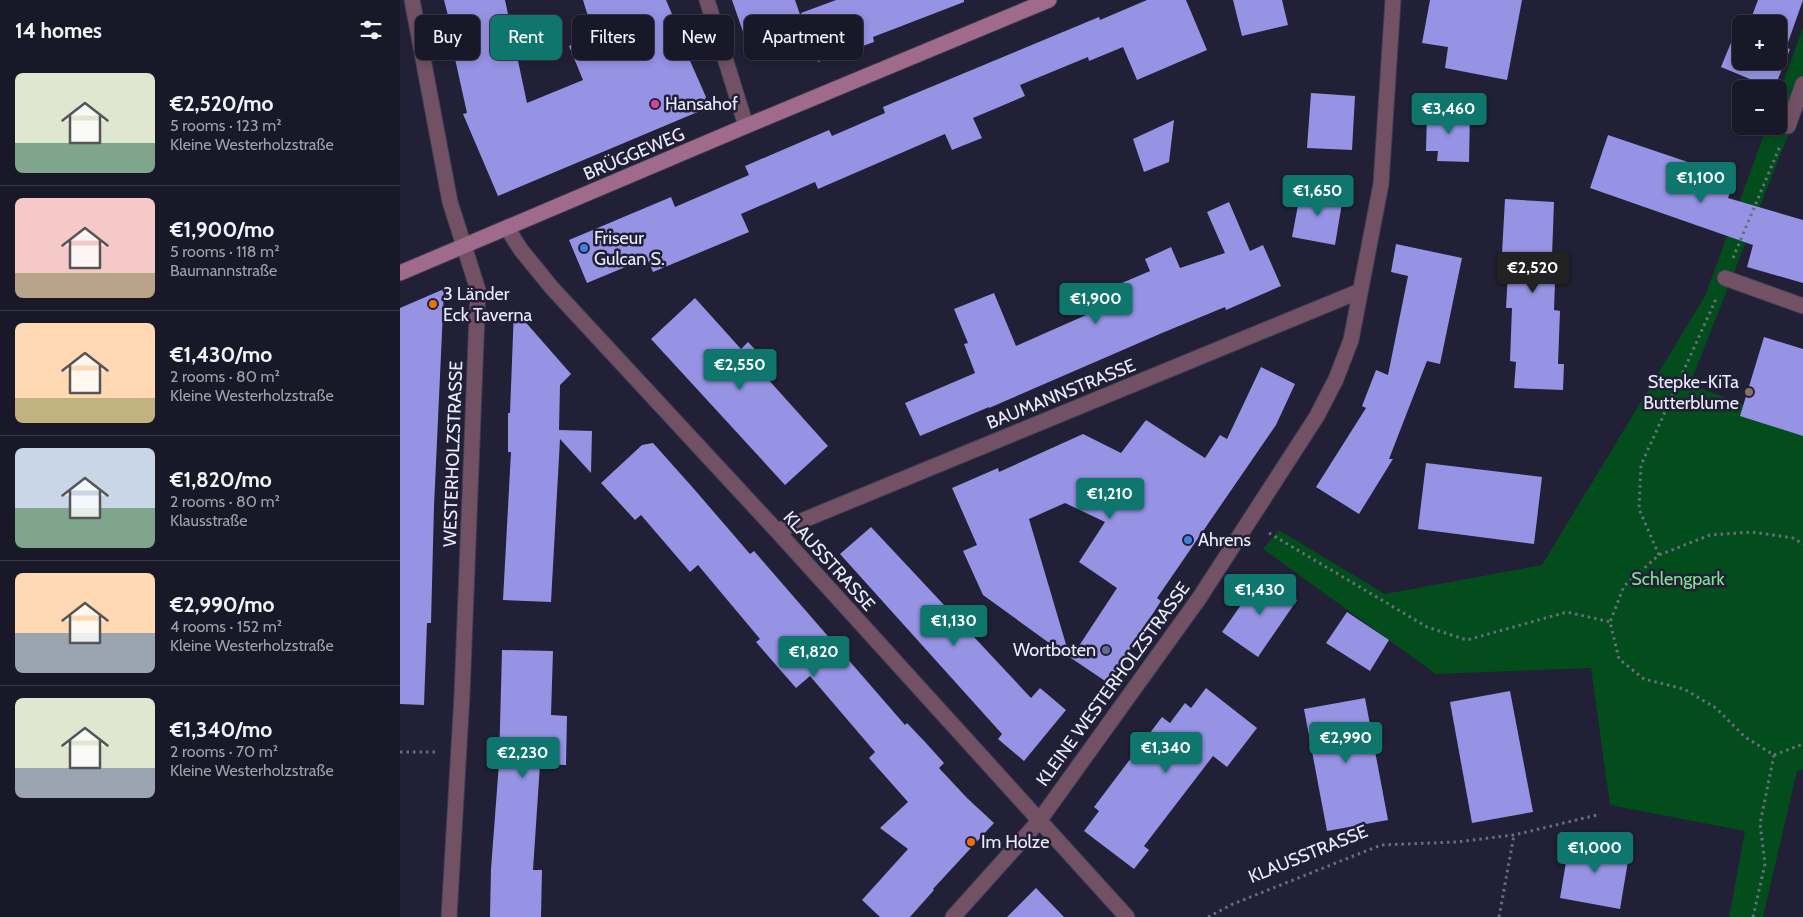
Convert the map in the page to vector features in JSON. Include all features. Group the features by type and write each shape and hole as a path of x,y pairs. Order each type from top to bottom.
{"street":[{"name":"WESTERHOLZSTRASSE","path":"412,0 450,202 478,290 459,752 449,917"},
{"path":"707,0 746,126"},
{"name":"BRÜGGEWEG","path":"400,273 1049,0"},
{"name":"KLEINE WESTERHOLZSTRASSE","path":"953,917 1039,821 1200,597 1316,416 1336,379 1351,340 1380,184 1393,0"},
{"path":"1788,126 1803,84"},
{"name":"KLAUSSTRASSE","path":"507,228 521,250 552,288 777,531 1127,917"},
{"path":"1725,278 1803,306"},
{"name":"BAUMANNSTRASSE","path":"777,531 1360,291"}],"path":[{"path":"1659,555 1639,509 1642,465 1725,278 1788,126"},
{"path":"1249,521 1427,626 1466,640 1567,612 1610,622"},
{"path":"1774,755 1745,737 1716,708 1684,689 1644,679 1618,659 1610,622 1624,586 1659,555 1710,535 1752,532 1792,538 1803,544"},
{"path":"1774,755 1803,744"},
{"path":"400,752 459,752"},
{"path":"1753,917 1765,864 1760,824 1774,755"},
{"name":"KLAUSSTRASSE","path":"1208,917 1233,904 1381,844 1456,842 1514,835 1597,815"},
{"path":"1499,917 1514,835"}],"green space":[{"name":"Schlengpark","path":"1803,27 1803,97 1690,384 1803,428 1803,770 1797,771 1763,917 1729,917 1745,831 1610,805 1591,668 1436,674 1263,549 1279,530 1385,594 1542,565 1705,296 1764,135 1787,135 1787,80 1784,80"}],"building":[{"path":"444,0 505,0 508,15 490,15 490,60 518,60 527,103 583,80 575,60 654,60 654,15 588,15 583,0 666,0 672,15 664,15 664,60 690,60 706,97 700,111 498,196 463,114 467,113 455,60 480,60 480,15 448,15"},
{"path":"732,0 795,0 800,15 744,15 744,35"},
{"path":"836,0 964,0 964,2 873,37 874,42 863,46 863,15 802,15 801,13"},
{"path":"1147,0 1186,0 1207,50 1137,80 1123,47 1089,61 1088,57 1020,85 1025,96 973,118 982,138 952,150 945,134 818,189 815,182 741,214 749,232 653,272 647,258 587,283 569,240 671,197 675,207 749,175 745,166 829,130 832,136 885,113 883,107 1099,17 1100,20"},
{"path":"1233,0 1282,0 1288,25 1242,36"},
{"path":"1430,0 1522,0 1507,80 1445,68 1448,47 1422,43"},
{"path":"1758,0 1803,0 1787,45 1787,15 1752,15"},
{"path":"1732,40 1732,70 1782,70 1778,80 1752,80 1721,67"},
{"path":"1311,93 1355,96 1352,150 1307,148"},
{"path":"1427,111 1470,112 1469,162 1437,161 1438,151 1426,151"},
{"path":"1174,120 1169,162 1144,172 1133,139"},
{"path":"1608,135 1735,178 1728,198 1803,220 1803,283 1747,267 1753,245 1590,188"},
{"path":"1301,189 1343,197 1335,245 1292,237"},
{"path":"1505,199 1554,202 1552,256 1556,256 1554,310 1560,311 1558,364 1564,364 1563,390 1514,388 1516,362 1510,361 1512,308 1506,308 1509,254 1502,253"},
{"path":"1229,202 1250,251 1263,245 1281,286 1226,310 1225,307 1162,333 920,436 905,403 975,373 964,344 968,343 954,309 994,293 1016,346 1102,308 1096,294 1150,271 1145,259 1171,247 1180,268 1225,253 1207,212"},
{"path":"1396,244 1462,258 1440,364 1427,361 1389,459 1393,459 1359,514 1316,487 1366,408 1362,406 1376,370 1388,375 1408,276 1391,272"},
{"path":"444,289 434,506 431,623 427,623 424,705 400,704 400,308"},
{"path":"695,298 741,349 748,342 766,361 758,368 828,446 785,485 651,339"},
{"path":"514,309 571,374 560,385 559,430 592,431 591,473 560,439 551,602 503,600 511,452 508,452 508,413 510,413"},
{"path":"1764,337 1803,349 1803,436 1740,416"},
{"path":"1261,367 1295,384 1276,425 1157,598 1161,601 1108,683 1071,658 1117,588 1079,562 1105,522 1065,503 1029,519 1070,658 983,595 963,551 977,545 952,488 998,468 999,472 1083,434 1121,453 1146,420 1205,458 1220,435 1227,439"},
{"path":"653,443 750,554 754,551 905,725 907,723 944,763 939,768 994,823 933,889 910,917 880,917 862,900 908,849 880,828 908,802 869,758 875,752 810,676 796,688 756,642 760,639 698,565 690,572 641,515 635,520 601,483 642,445"},
{"path":"1426,463 1542,477 1534,544 1418,529"},
{"path":"871,527 1031,698 1040,688 1066,710 1024,761 998,739 1002,734 840,554"},
{"path":"1262,575 1297,600 1258,657 1222,632"},
{"path":"1347,612 1389,640 1370,671 1326,643"},
{"path":"502,650 553,651 551,715 567,716 566,765 540,764 533,870 542,870 541,917 490,917 491,869 499,763"},
{"path":"1206,688 1257,728 1227,767 1213,756 1144,846 1149,850 1134,869 1084,831 1099,811 1094,807 1162,717 1170,723 1185,703 1191,708"},
{"path":"1510,691 1533,812 1472,823 1450,702"},
{"path":"1365,698 1388,820 1327,831 1304,709"},
{"path":"1570,838 1630,849 1620,909 1560,898"},
{"path":"1036,888 1064,917 1007,917"}],"place":[{"name":"Hansahof","path":"655,104"},
{"name":"Friseur Gulcan S.","path":"584,248"},
{"name":"3 Länder Eck Taverna","path":"433,304"},
{"name":"Stepke-KiTa Butterblume","path":"1749,392"},
{"name":"Ahrens","path":"1188,540"},
{"name":"Wortboten","path":"1106,650"},
{"name":"Im Holze","path":"971,842"}]}
